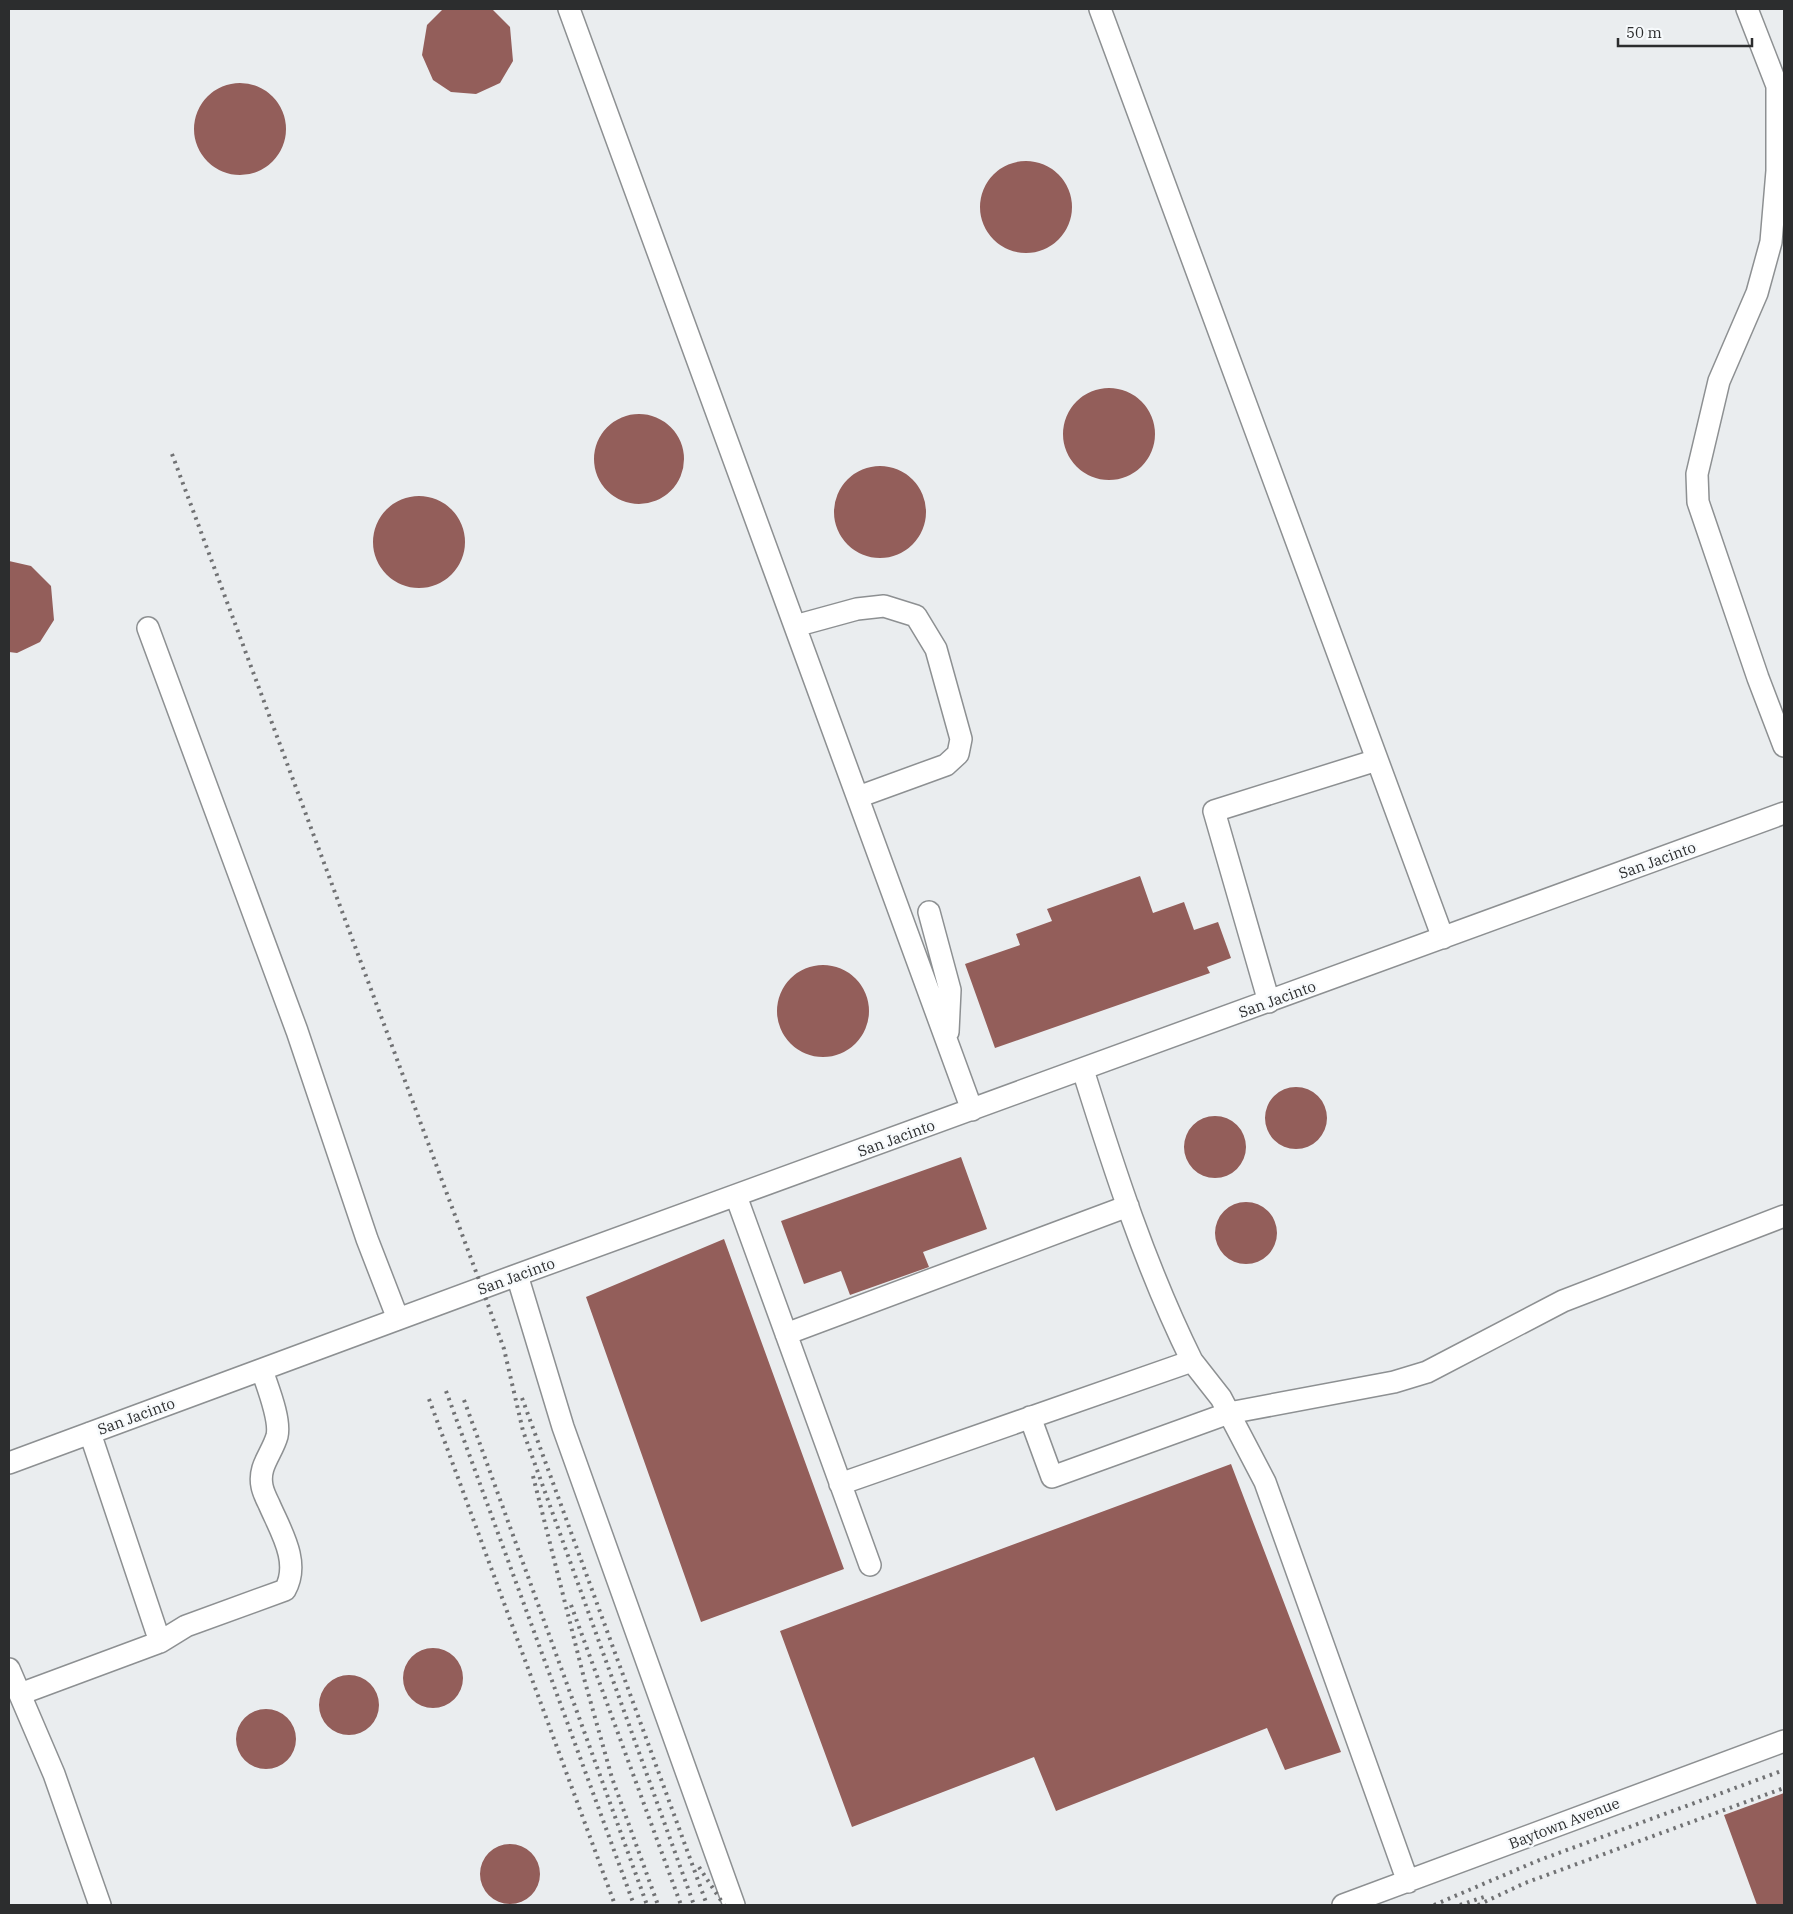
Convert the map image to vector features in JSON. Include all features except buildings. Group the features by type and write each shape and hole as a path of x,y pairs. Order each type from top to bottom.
{"street":[{"path":"570,9 972,1110"},
{"path":"1100,9 1443,938"},
{"path":"1746,9 1777,86 1777,171 1771,242 1757,293 1719,381 1697,474 1698,502 1758,678 1784,746"},
{"path":"795,626 857,609 884,606 916,616 936,649 961,739 958,754 946,765 858,797"},
{"path":"148,628 297,1031 367,1239 398,1319"},
{"path":"1269,1002 1214,811 1377,760"},
{"name":"San Jacinto","path":"9,1463 517,1275 1784,813"},
{"path":"929,912 950,990 947,1042"},
{"path":"1082,1070 1128,1206 1169,1314 1192,1361 1221,1398 1265,1482 1408,1882"},
{"path":"736,1196 870,1565"},
{"path":"786,1334 1128,1206"},
{"path":"1030,1418 1052,1477 1229,1413 1394,1382 1427,1372 1563,1301 1784,1216"},
{"path":"517,1275 563,1427 734,1905"},
{"path":"840,1484 1192,1361"},
{"path":"20,1694 160,1642 186,1626 285,1590 291,1573 289,1551 262,1488 260,1476 276,1436 278,1424 262,1370"},
{"path":"90,1433 160,1642"},
{"path":"9,1669 54,1774 100,1905"},
{"name":"Baytown Avenue","path":"1343,1905 1784,1741"}],"railway":[{"path":"172,454 504,1349 523,1431 694,1905"},
{"path":"446,1391 634,1905"},
{"path":"522,1398 707,1905"},
{"path":"429,1399 615,1905"},
{"path":"464,1400 647,1905"},
{"path":"533,1476 585,1682 612,1778 658,1905"},
{"path":"571,1605 681,1905"},
{"path":"1434,1905 1537,1861 1784,1770"},
{"path":"1478,1905 1525,1883 1784,1788"},
{"path":"699,1867 724,1905"},
{"path":"1460,1905 1484,1897"}]}
